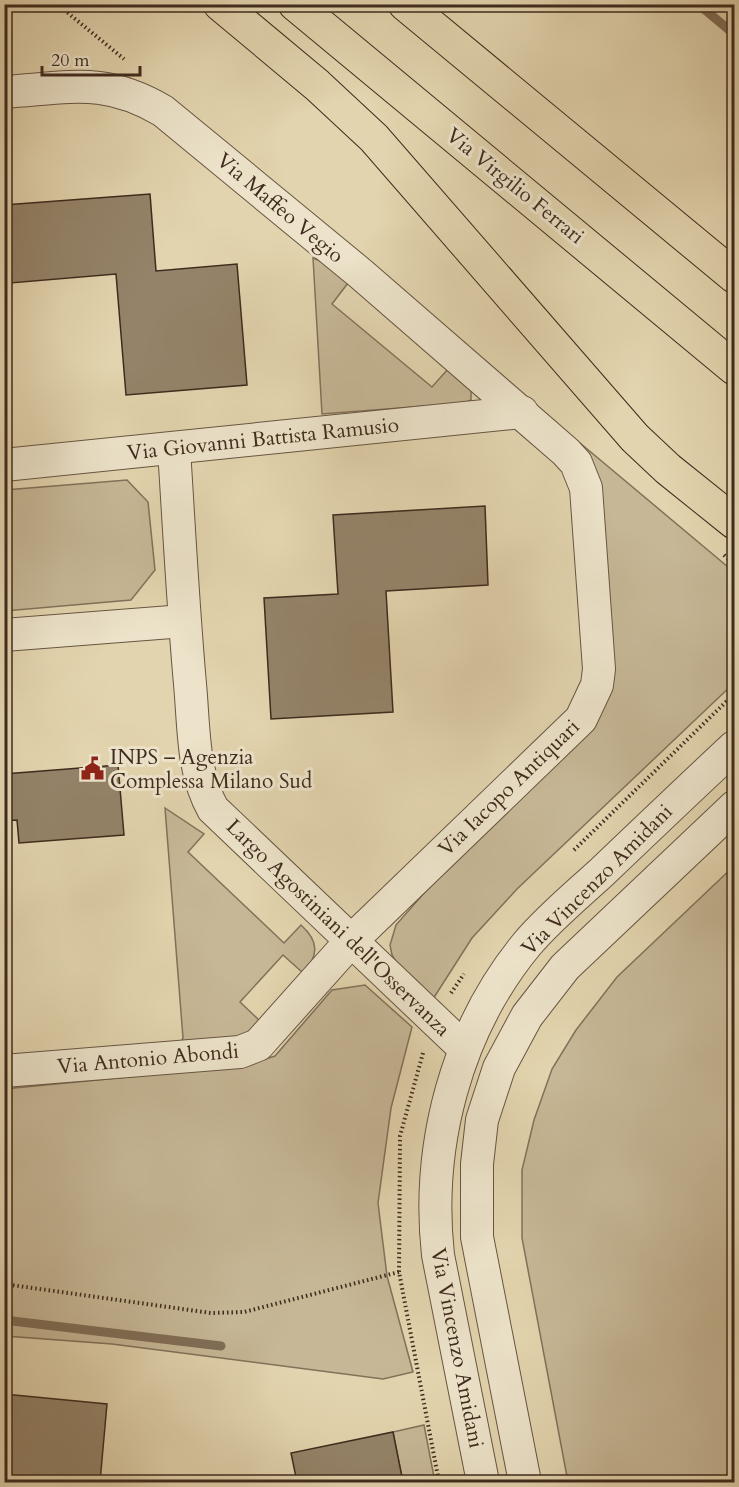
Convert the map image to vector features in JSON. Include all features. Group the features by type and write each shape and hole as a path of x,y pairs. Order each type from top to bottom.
{"main road":[{"path":"220,4 317,85 374,138 635,438 668,469 735,522"},
{"name":"Via Virgilio Ferrari","path":"294,4 735,368"},
{"path":"405,4 735,276"}],"street":[{"name":"Via Maffeo Vegio","path":"4,93 107,87 148,102 163,111 522,412"},
{"name":"Via Giovanni Battista Ramusio","path":"4,465 522,412"},
{"name":"Via Iacopo Antiquari","path":"351,941 581,719 597,685 599,656 586,488 576,464 522,412"},
{"name":"Largo Agostiniani dell'Osservanza","path":"174,449 184,621 197,764 203,791 213,809 465,1049"},
{"path":"4,635 184,621"},
{"name":"Via Vincenzo Amidani","path":"483,1482 438,1255 435,1225 440,1140 465,1049 495,991 526,946 735,747"},
{"name":"Via Vincenzo Amidani","path":"525,1482 477,1237 477,1164 482,1120 499,1068 527,1016 565,967 735,807"},
{"name":"Via Antonio Abondi","path":"4,1071 249,1049 266,1039 351,941"}],"path":[{"path":"4,1284 211,1312 244,1312 399,1272"}],"shaded area":[{"path":"313,258 323,262 348,283 332,304 432,387 448,369 471,388 471,400 464,403 322,414"},
{"path":"580,443 734,572 734,683 517,889 472,938 433,999 398,965 392,955 390,945 396,925 446,868 587,729 588,455"},
{"path":"127,480 148,502 155,570 131,600 5,611 5,490"},
{"path":"165,808 204,834 188,852 284,943 301,925 314,943 312,961 303,973 283,955 240,1002 260,1021 243,1038 179,1046 183,1038"},
{"path":"734,866 734,1482 568,1482 522,1238 522,1170 534,1120 552,1069 576,1030 617,977"},
{"path":"365,985 412,1027 391,1108 378,1203 387,1276 413,1372 383,1379 112,1344 5,1336 4,1089 242,1066 275,1056 332,990"},
{"path":"424,1425 435,1482 403,1482 393,1432"}],"building":[{"path":"150,194 156,271 237,264 247,385 126,395 116,274 10,283 4,205"},
{"path":"485,506 488,585 386,591 393,712 271,719 264,598 338,594 333,515"},
{"name":"INPS – Agenzia Complessa Milano Sud","path":"118,765 124,835 19,843 17,820 4,821 4,774"},
{"path":"4,1394 107,1404 100,1482 4,1482"},
{"path":"393,1432 403,1482 297,1482 291,1453"}],"waterway":[{"path":"698,4 734,34"},
{"path":"4,1320 221,1346"}],"place":[{"name":"INPS – Agenzia Complessa Milano Sud","path":"92,769"}]}
